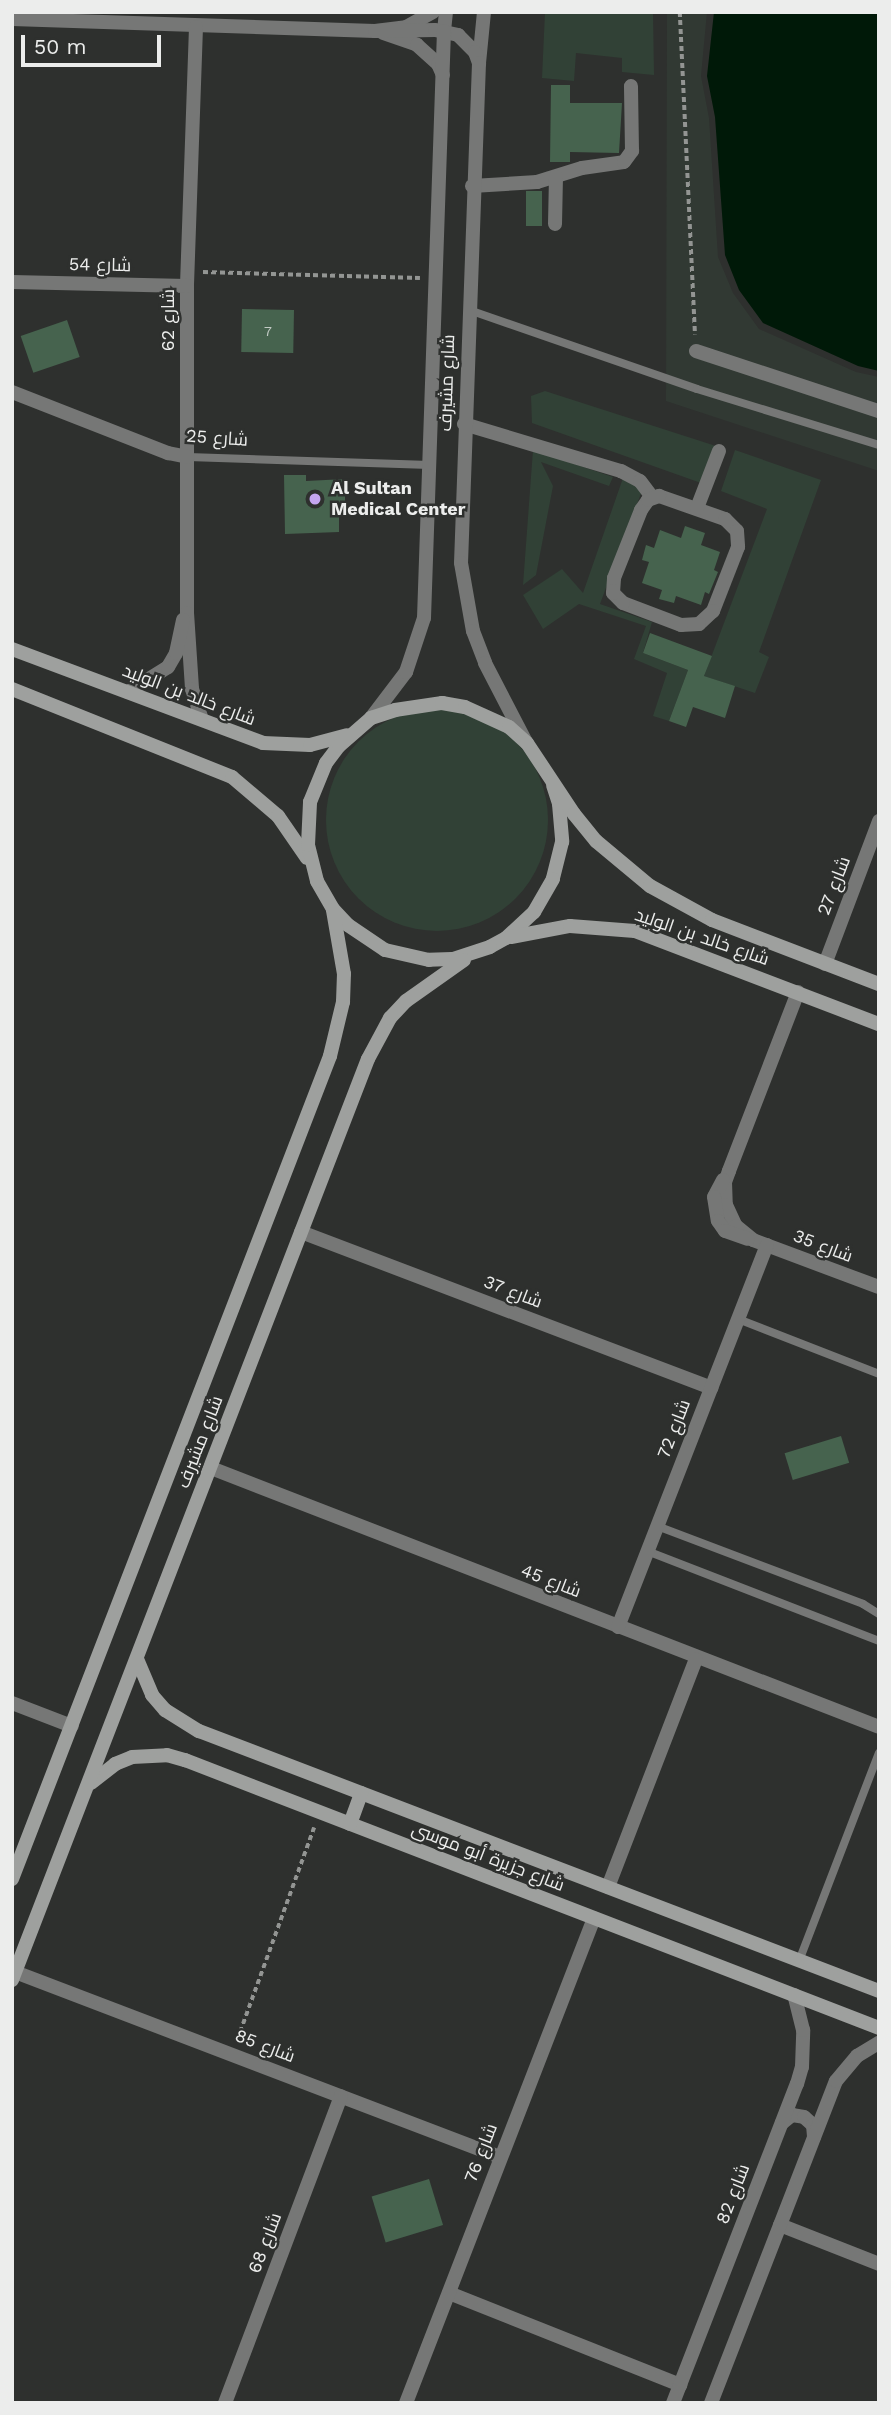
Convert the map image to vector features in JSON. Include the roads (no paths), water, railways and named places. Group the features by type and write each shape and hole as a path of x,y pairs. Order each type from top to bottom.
{"main road":[{"name":"شارع خالد بن الوليد","path":"12,649 202,719 240,737 286,746 333,740 355,732"},
{"path":"12,689 232,777 278,816 312,866 332,909 365,939 407,957 440,959 473,954 506,938 534,912 553,879 562,842 559,804 553,785 527,743 488,715 466,707 418,704 371,718 326,763 313,792 307,824 312,866"},
{"name":"شارع خالد بن الوليد","path":"553,785 596,841 650,887 712,920 879,984"},
{"name":"شارع مشيرف","path":"12,1879 338,1030 344,974 332,909"},
{"name":"شارع خالد بن الوليد","path":"506,938 570,926 603,926 635,931 879,1024"},
{"name":"شارع مشيرف","path":"14,1976 377,1037 406,1001 473,954"},
{"name":"شارع جزيرة أبو موسى","path":"136,1659 152,1695 181,1722 879,1991"},
{"name":"شارع جزيرة أبو موسى","path":"87,1786 115,1763 149,1754 167,1755 879,2028"},
{"path":"350,1824 361,1793"}],"street":[{"path":"375,31 406,27 433,12"},
{"name":"شارع مشيرف","path":"371,718 406,672 424,618 446,12"},
{"name":"شارع مشيرف","path":"484,12 472,186 461,563 465,597 485,663 527,743"},
{"path":"12,19 196,27 444,31 458,35 467,43 479,63"},
{"name":"شارع 62","path":"196,27 187,279 187,613 192,689 202,719"},
{"path":"375,31 416,45 438,64 443,75"},
{"path":"472,186 537,182 582,168 617,164 629,158 632,145 631,86"},
{"path":"555,224 556,177"},
{"name":"شارع 54","path":"12,282 187,279"},
{"path":"696,351 879,411"},
{"name":"شارع 25","path":"12,392 154,448 188,457"},
{"path":"464,424 621,471 640,481 653,498"},
{"path":"697,508 719,451"},
{"path":"666,496 732,524 739,539 713,611 707,619 690,626 623,603 613,593 614,578 641,510 653,498 666,496"},
{"name":"شارع 62","path":"128,692 168,667 176,653 187,613"},
{"name":"شارع 27","path":"825,964 879,821"},
{"path":"760,1242 736,1237 718,1221 714,1197 729,1171 797,992"},
{"name":"شارع 37","path":"301,1232 711,1388"},
{"name":"شارع 35","path":"760,1242 879,1287"},
{"name":"شارع 72","path":"618,1627 738,1319 760,1242"},
{"name":"شارع 45","path":"211,1468 696,1659 879,1727"},
{"path":"608,1887 696,1659"},
{"path":"12,1703 72,1726"},
{"name":"شارع 76","path":"406,2403 594,1918"},
{"name":"شارع 85","path":"14,1976 232,2054 500,2157"},
{"name":"شارع 82","path":"673,2403 797,2084 803,2030 794,1995"},
{"path":"711,2403 836,2081 857,2056 879,2043"},
{"name":"شارع 68","path":"225,2403 341,2096"},
{"path":"782,2123 792,2115 804,2117 813,2126 813,2138"},
{"path":"780,2225 879,2264"},
{"path":"449,2293 680,2385"}],"lane":[{"path":"469,310 698,389 879,445"},
{"name":"شارع 25","path":"188,457 430,465"},
{"path":"738,1319 879,1374"},
{"path":"657,1526 863,1604 879,1614"},
{"path":"647,1551 879,1641"},
{"path":"799,1961 879,1752"}],"place":[{"name":"Al Sultan Medical Center","path":"315,499"}]}
